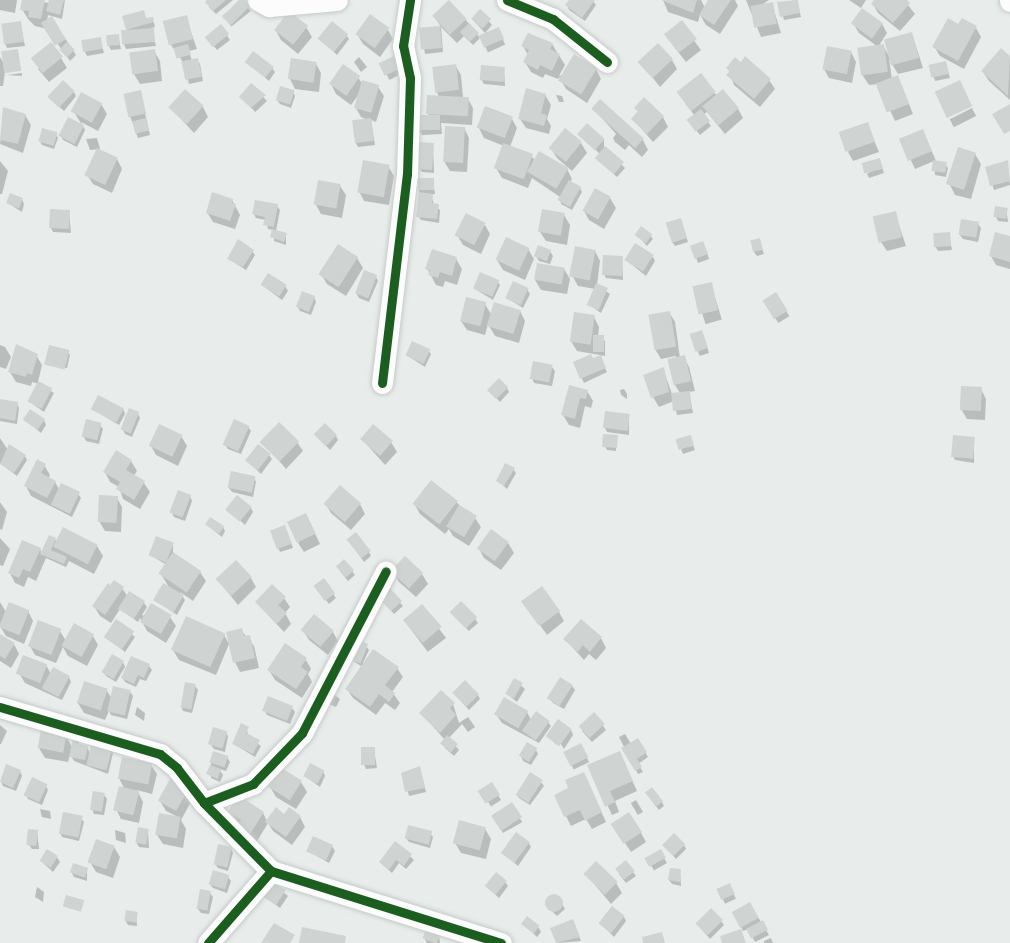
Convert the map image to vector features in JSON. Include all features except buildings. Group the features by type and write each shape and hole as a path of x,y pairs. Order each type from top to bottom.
{"street":[{"path":"258,0 268,6 337,0"},
{"path":"382,383 407,174 410,78 403,46 410,0"},
{"path":"507,0 553,19 607,61"},
{"path":"204,803 253,785 302,733 386,571"},
{"path":"0,707 160,754 177,768 204,803 271,871 501,943"},
{"path":"208,943 271,871"}],"cycle path":[{"path":"382,383 407,174 410,78 403,46 410,0"},
{"path":"507,0 553,19 607,62"},
{"path":"204,803 253,784 302,733 386,571"},
{"path":"0,707 160,754 177,768 204,803 271,871"},
{"path":"208,943 271,871 501,943"}]}
